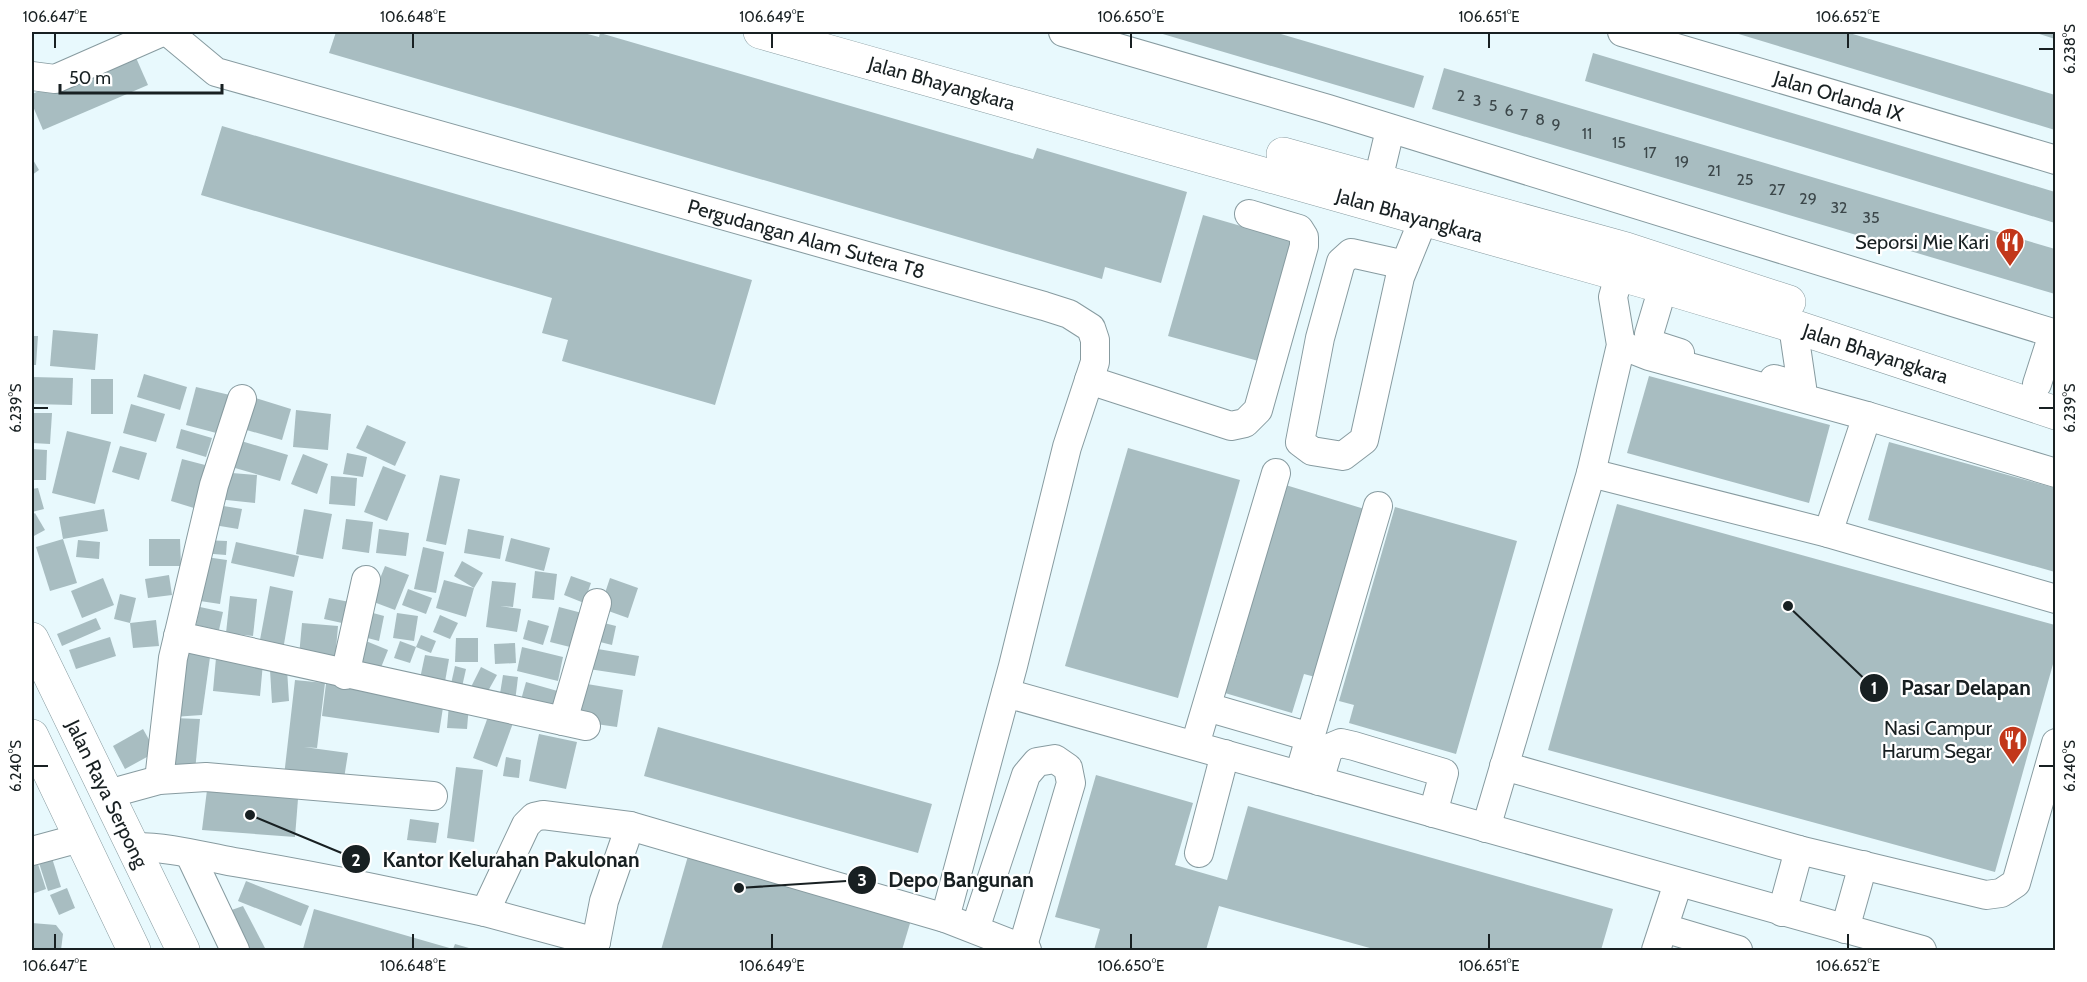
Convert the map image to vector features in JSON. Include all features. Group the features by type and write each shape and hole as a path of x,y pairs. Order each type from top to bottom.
{"main road":[{"name":"Jalan Bhayangkara","path":"760,32 1424,218 1622,261"},
{"name":"Jalan Bhayangkara","path":"840,32 1378,180 1662,274 2046,387"},
{"name":"Jalan Bhayangkara","path":"1662,274 1793,326 2055,413"},
{"name":"Jalan Raya Serpong","path":"32,639 108,794 163,850 183,951"},
{"path":"32,736 134,951"}],"street":[{"path":"32,76 56,79 162,32"},
{"name":"Pergudangan Alam Sutera T8","path":"168,32 216,72 1069,314 1090,328 1095,340 1095,362 1067,447 1006,693 945,918"},
{"path":"1063,32 2054,334 2046,387"},
{"name":"Jalan Orlanda IX","path":"1622,32 2055,160"},
{"path":"1378,180 1390,130"},
{"path":"1089,380 1231,426 1245,423 1258,410 1304,246 1304,237 1299,229 1249,214"},
{"path":"1405,265 1351,254 1341,262 1320,338 1300,442 1312,451 1343,456 1364,440 1405,265 1424,218"},
{"path":"1486,828 1591,473 1621,345 1614,297 1622,261"},
{"path":"1621,345 1647,308 1662,274"},
{"path":"1662,274 1649,334 1652,344 1919,421"},
{"path":"1793,326 1802,387"},
{"path":"1621,345 1649,356 1867,416 2055,473"},
{"path":"159,780 173,658 214,485 242,399"},
{"path":"1828,533 1867,416"},
{"path":"1195,745 1276,473"},
{"path":"1591,473 1828,533 2055,599"},
{"path":"1309,778 1310,737 1378,506"},
{"path":"345,675 366,580"},
{"path":"178,636 345,675 574,723 597,603"},
{"path":"1006,693 1922,951"},
{"path":"1207,707 1310,737"},
{"path":"1504,766 1799,850 1986,895 2001,892 2016,883 2055,743"},
{"path":"1309,778 1333,744 1354,746 1444,773 1433,813"},
{"path":"1199,853 1225,754"},
{"path":"485,912 526,825 534,817 543,815 630,826 945,918 1024,950 1071,783 1068,768 1055,759 1038,762 1026,775 975,929"},
{"path":"108,794 159,780 206,777 434,796"},
{"path":"163,850 338,879 485,912 594,946 604,901 630,826"},
{"path":"32,851 80,838"},
{"path":"163,850 235,951"},
{"path":"1782,912 1799,850"},
{"path":"1845,929 1863,865"},
{"path":"1678,883 1660,939 1738,951"}],"building":[{"path":"336,32 580,32 599,37 600,33 1033,159 1037,148 1187,192 1161,283 1105,267 1102,279 329,53"},
{"path":"1156,32 1274,32 1424,76 1414,108"},
{"path":"1732,32 1846,32 1950,63 2055,95 2055,130"},
{"path":"2033,32 2055,32 2055,39 2052,38"},
{"path":"133,51 148,85 43,130 32,104 32,94"},
{"path":"1593,53 2055,192 2055,223 1585,81"},
{"path":"1444,68 2055,249 2055,294 1432,109"},
{"path":"222,126 752,280 715,405 562,361 568,340 542,333 552,298 201,195"},
{"path":"32,158 39,170 32,175"},
{"path":"1203,215 1296,242 1262,362 1168,336"},
{"path":"53,330 98,334 95,370 50,366"},
{"path":"32,336 38,336 36,365 32,365"},
{"path":"144,374 187,387 180,410 137,397"},
{"path":"1649,376 1830,425 1809,503 1627,453"},
{"path":"32,377 73,378 72,405 32,404"},
{"path":"91,379 113,379 113,414 91,414"},
{"path":"196,387 234,396 224,435 186,425"},
{"path":"252,397 291,409 282,440 243,429"},
{"path":"131,404 165,414 156,442 123,433"},
{"path":"296,410 331,414 328,450 293,447"},
{"path":"32,413 52,413 50,444 32,443"},
{"path":"367,425 406,442 395,466 356,448"},
{"path":"181,429 212,438 206,457 176,448"},
{"path":"67,431 111,442 95,504 52,493"},
{"path":"228,437 288,455 280,481 221,464"},
{"path":"1889,442 2055,488 2055,572 1868,520"},
{"path":"120,446 147,453 139,480 112,472"},
{"path":"1128,448 1240,480 1178,698 1065,666"},
{"path":"32,449 47,450 46,480 32,480"},
{"path":"347,453 367,457 363,477 343,474"},
{"path":"303,454 328,464 317,494 291,484"},
{"path":"182,459 205,465 194,508 171,501"},
{"path":"383,466 406,475 387,521 364,512"},
{"path":"220,472 257,475 255,503 217,499"},
{"path":"440,475 460,479 446,545 426,541"},
{"path":"331,476 357,478 355,506 329,504"},
{"path":"1279,483 1371,511 1319,678 1304,674 1292,713 1225,693 1238,653 1227,650"},
{"path":"38,488 44,509 32,512 32,489"},
{"path":"211,504 242,509 238,529 208,524"},
{"path":"1617,504 2055,625 2055,657 1995,872 1548,750"},
{"path":"1395,507 1517,541 1456,754 1349,723 1354,705 1339,701"},
{"path":"104,509 108,531 63,539 59,517"},
{"path":"304,509 332,514 323,559 296,554"},
{"path":"35,513 45,530 32,537 32,515"},
{"path":"346,519 373,522 369,553 342,549"},
{"path":"379,529 409,533 406,556 376,553"},
{"path":"468,529 504,536 500,559 464,553"},
{"path":"511,538 550,548 544,571 505,561"},
{"path":"63,539 77,583 50,591 36,547"},
{"path":"149,539 180,539 181,566 149,566"},
{"path":"78,540 100,542 99,559 76,557"},
{"path":"202,540 227,541 226,555 201,553"},
{"path":"236,542 299,556 294,577 231,563"},
{"path":"423,547 444,552 436,593 414,589"},
{"path":"206,557 227,560 220,604 200,601"},
{"path":"462,561 483,573 474,588 454,576"},
{"path":"385,566 409,575 395,610 371,601"},
{"path":"535,571 557,574 554,600 532,598"},
{"path":"169,575 172,595 148,598 145,579"},
{"path":"571,576 591,583 584,603 564,595"},
{"path":"103,578 114,605 82,618 71,591"},
{"path":"610,578 638,588 628,618 600,608"},
{"path":"444,580 474,588 466,617 436,608"},
{"path":"492,581 516,583 513,607 500,606 521,609 517,632 486,627"},
{"path":"270,586 293,591 283,650 259,645"},
{"path":"408,589 432,598 426,614 402,605"},
{"path":"120,594 136,598 130,623 114,619"},
{"path":"230,596 257,599 253,636 226,633"},
{"path":"329,598 355,603 351,625 324,619"},
{"path":"200,607 223,612 219,630 196,625"},
{"path":"559,607 582,613 574,648 550,642"},
{"path":"362,610 384,616 379,641 356,635"},
{"path":"397,613 418,616 414,641 393,638"},
{"path":"440,615 458,623 450,639 433,632"},
{"path":"96,618 101,629 62,646 57,634"},
{"path":"156,620 159,646 133,648 130,623"},
{"path":"528,620 549,626 543,645 523,639"},
{"path":"596,621 616,626 612,645 592,640"},
{"path":"302,623 338,626 335,660 299,656"},
{"path":"421,635 436,641 431,653 416,647"},
{"path":"110,637 116,656 76,669 69,650"},
{"path":"456,638 478,638 478,662 455,662"},
{"path":"361,639 388,650 376,680 349,669"},
{"path":"400,641 416,647 410,663 394,658"},
{"path":"515,643 516,663 495,664 494,644"},
{"path":"181,647 211,650 202,715 173,717"},
{"path":"522,647 563,657 558,681 517,671"},
{"path":"586,647 639,656 635,676 582,668"},
{"path":"425,655 449,659 443,693 418,688"},
{"path":"216,658 263,663 260,696 213,691"},
{"path":"455,666 466,669 462,687 451,684"},
{"path":"481,667 497,675 483,700 468,693"},
{"path":"287,669 289,701 272,703 270,670"},
{"path":"503,675 518,677 515,702 499,700"},
{"path":"295,680 325,683 317,748 304,747 348,753 343,785 284,776"},
{"path":"526,682 561,692 555,717 519,707"},
{"path":"581,683 623,690 617,727 575,721"},
{"path":"326,684 444,701 439,733 322,716"},
{"path":"449,704 469,705 467,729 447,728"},
{"path":"489,714 513,723 497,767 473,758"},
{"path":"172,718 200,719 195,771 167,771"},
{"path":"658,727 932,804 918,853 644,776"},
{"path":"143,729 156,752 125,769 113,746"},
{"path":"539,734 577,742 566,789 529,781"},
{"path":"506,757 521,760 519,778 503,776"},
{"path":"456,767 483,770 474,842 447,838"},
{"path":"1096,775 1193,803 1175,865 1227,880 1248,806 1613,909 1601,950 1377,950 1219,906 1206,950 1094,950 1100,929 1055,917"},
{"path":"207,790 298,799 295,837 202,830"},
{"path":"410,819 439,823 436,843 407,840"},
{"path":"32,855 37,861 46,889 32,894"},
{"path":"688,856 911,920 902,950 661,950"},
{"path":"52,858 61,887 48,891 39,863"},
{"path":"246,881 309,906 301,926 238,901"},
{"path":"67,888 75,908 59,915 50,895"},
{"path":"243,906 266,950 240,950 223,913"},
{"path":"314,909 453,949 455,944 476,950 303,949"},
{"path":"32,923 56,925 63,934 61,950 32,950"}],"place":[{"name":"Seporsi Mie Kari","path":"2010,268"},
{"name":"Pasar Delapan","path":"1788,606"},
{"name":"Nasi Campur Harum Segar","path":"2013,766"},
{"name":"Kantor Kelurahan Pakulonan","path":"250,815"},
{"name":"Depo Bangunan","path":"739,888"}]}
